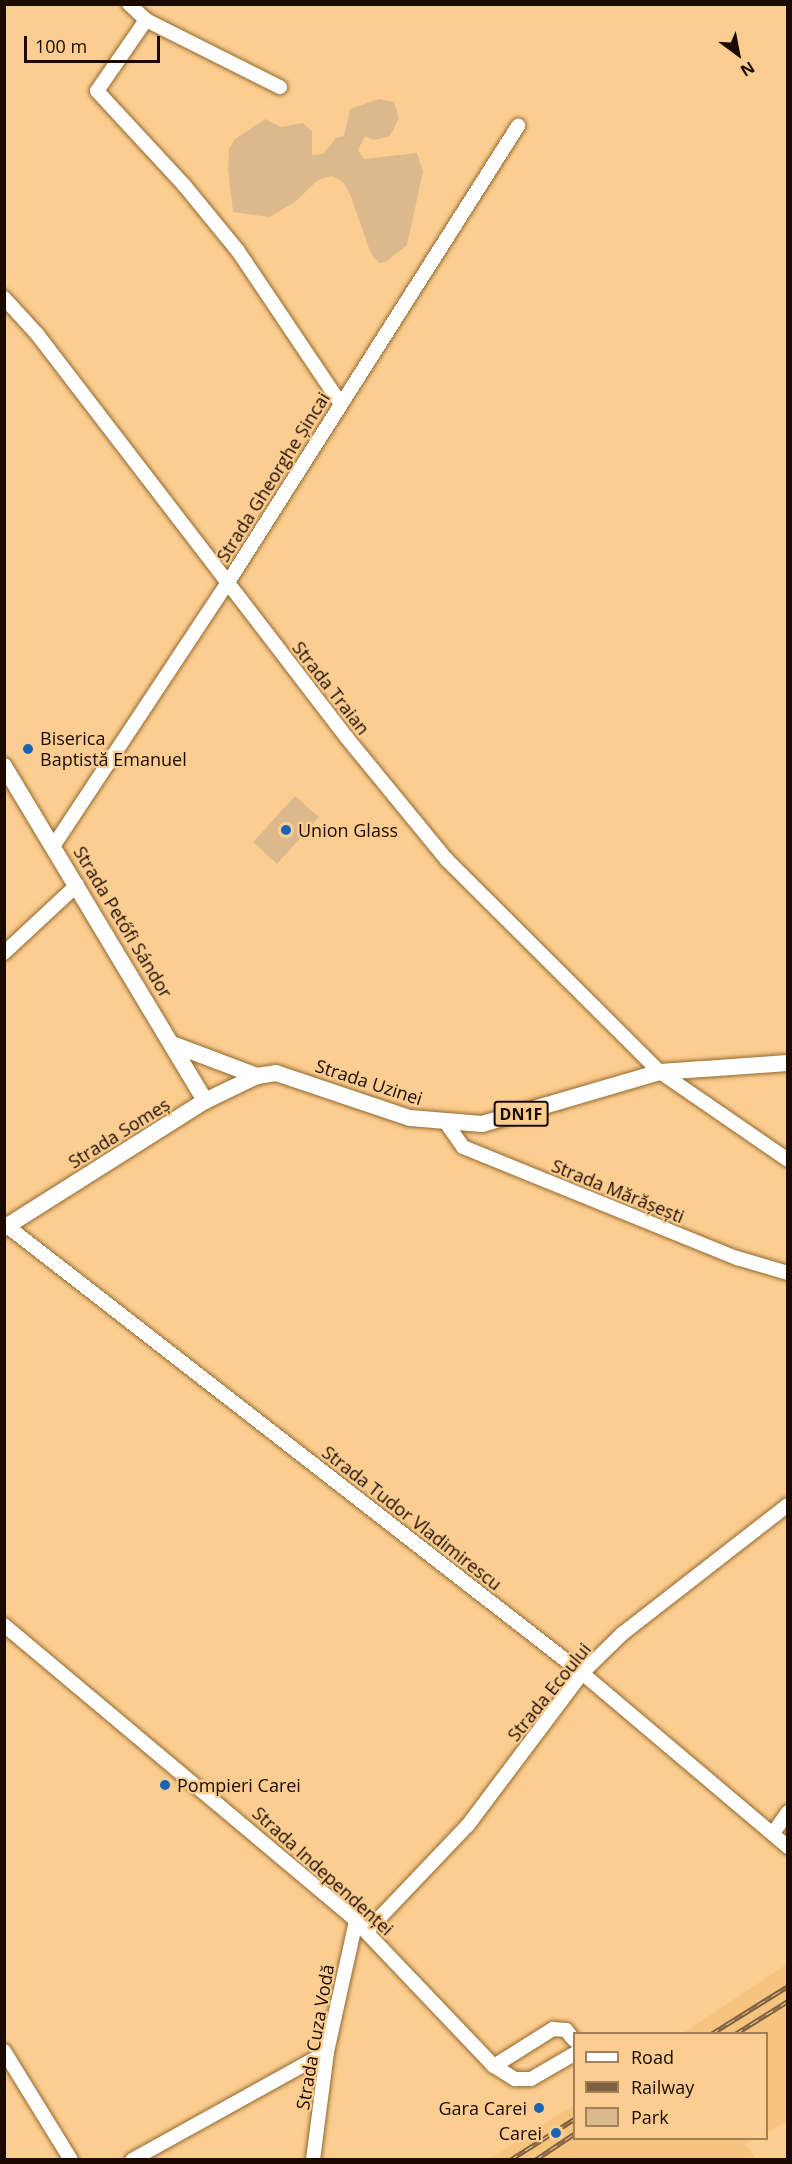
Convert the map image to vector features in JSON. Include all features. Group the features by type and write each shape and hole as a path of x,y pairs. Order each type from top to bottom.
{"main road":[{"name":"Strada Petőfi Sándor","path":"4,765 175,1045 205,1101"},
{"path":"175,1045 257,1076"},
{"name":"Strada Uzinei","path":"257,1076 276,1073 410,1118 447,1124 482,1124 660,1072 788,1063"},
{"name":"Strada Someș","path":"6,1227 205,1101 257,1076"}],"street":[{"path":"129,4 146,20 280,87"},
{"path":"146,20 97,91 184,185 238,251 340,403"},
{"name":"Strada Gheorghe Șincai","path":"54,845 227,584 518,126"},
{"name":"Strada Traian","path":"4,298 37,334 227,584 447,860 660,1072 788,1160"},
{"path":"4,953 76,885"},
{"name":"Strada Mărășești","path":"447,1124 463,1147 737,1258 788,1274"},
{"name":"Strada Tudor Vladimirescu","path":"6,1227 582,1673 788,1847"},
{"name":"Strada Ecoului","path":"367,1931 468,1825 582,1673 622,1634 788,1505"},
{"name":"Strada Independenței","path":"4,1625 356,1921 494,2066 515,2079 531,2079 573,2055"},
{"path":"773,1833 788,1812"},
{"name":"Strada Cuza Vodă","path":"313,2160 327,2052 356,1921"},
{"path":"494,2066 553,2029 566,2030 573,2039"},
{"path":"4,2051 71,2160"},
{"path":"132,2160 327,2052"}],"shaded area":[{"path":"787,1964 787,2121 768,2131 768,2032 685,2032"},
{"path":"573,2106 573,2140 753,2140 745,2144 756,2159 489,2159"}],"green space":[{"path":"379,99 394,102 399,118 390,136 374,140 365,136 358,150 364,159 417,153 423,172 407,245 386,262 379,263 371,254 350,194 343,182 332,176 318,180 295,202 269,217 233,212 228,169 229,149 235,139 265,119 281,127 303,123 312,131 312,155 323,154 336,138 344,136 350,109"},
{"name":"Union Glass","path":"295,796 319,817 277,864 253,842"}],"railway":[{"path":"714,2032 788,1986"},
{"path":"738,2032 788,2001"},
{"path":"510,2160 573,2120"},
{"path":"535,2160 573,2135"}],"place":[{"name":"Biserica Baptistă Emanuel","path":"28,749"},
{"name":"Union Glass","path":"286,830"},
{"name":"Pompieri Carei","path":"165,1785"},
{"name":"Gara Carei","path":"539,2108"},
{"name":"Carei","path":"556,2133"}]}
